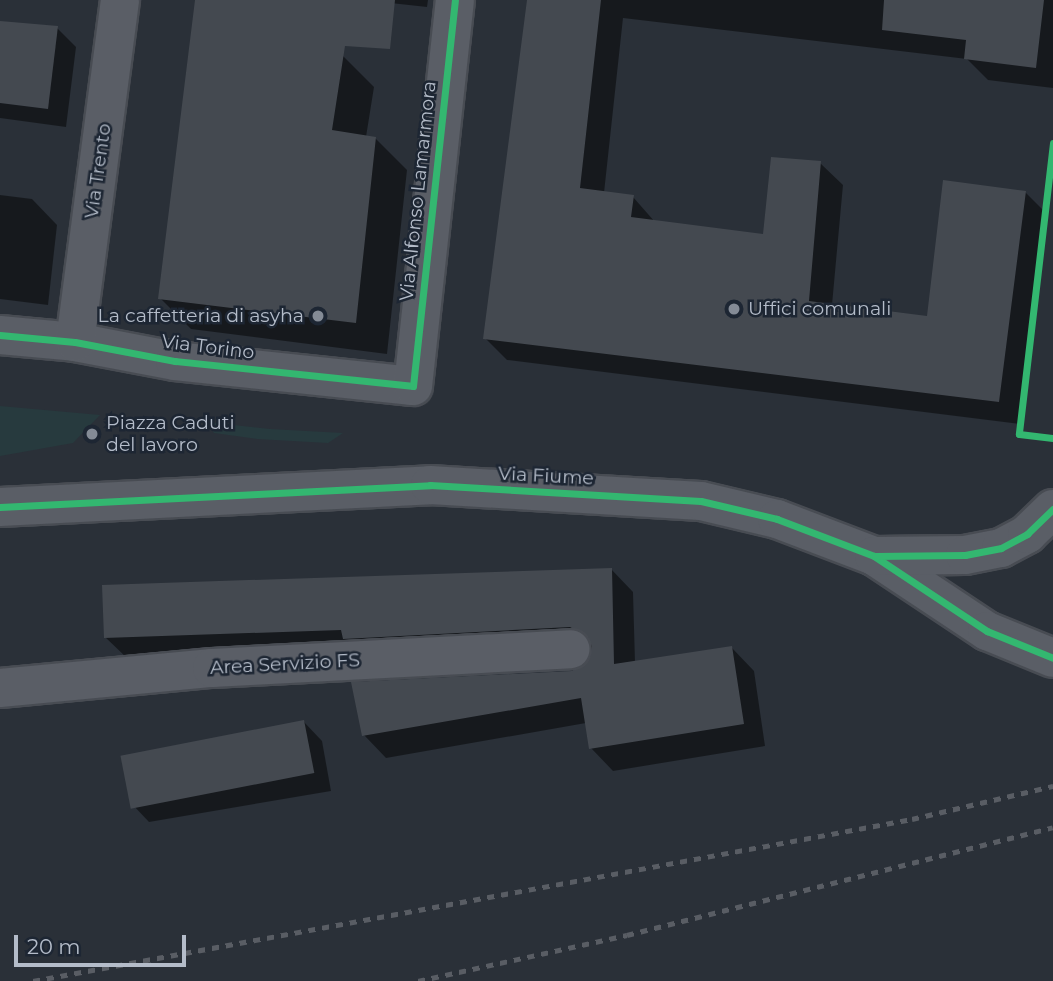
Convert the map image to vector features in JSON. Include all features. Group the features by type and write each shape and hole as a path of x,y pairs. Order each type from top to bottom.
{"street":[{"name":"Via Trento","path":"75,342 120,0"},
{"name":"Via Alfonso Lamarmora","path":"413,386 455,0"},
{"name":"Via Torino","path":"0,335 75,342 175,361 413,386"},
{"name":"Via Fiume","path":"0,507 430,485 701,500 777,519 874,556 987,631 1053,657"},
{"path":"874,556 965,555 1001,548 1027,534 1053,509"},
{"name":"Area Servizio FS","path":"0,688 212,668 570,649"}],"green space":[{"path":"0,406 100,415 73,443 0,456"},
{"path":"206,422 343,433 328,443 257,439 214,433"}],"building":[{"path":"195,0 395,0 390,49 345,46 332,130 376,137 356,323 158,299"},
{"path":"527,0 601,0 580,188 634,195 631,217 763,234 771,157 821,161 809,301 927,316 943,180 1026,191 999,402 483,339"},
{"path":"884,0 1044,0 1036,68 964,59 966,40 882,30"},
{"path":"0,21 58,26 48,109 0,103"},
{"path":"612,568 614,664 732,646 744,724 589,749 581,698 362,736 351,682 572,671 589,659 592,647 588,637 570,627 343,639 341,630 104,638 102,585"},
{"path":"304,720 314,773 131,809 120,756"}],"railway":[{"path":"33,981 912,819 1053,786"},
{"path":"418,981 627,935 1053,827"}],"cycle path":[{"path":"0,335 75,342 175,361 413,386 455,0"},
{"path":"1053,143 1019,434 1053,438"},
{"path":"0,507 430,485 701,501 777,519 874,556 987,631 1053,658"},
{"path":"875,556 965,555 1001,548 1027,534 1053,509"}],"place":[{"name":"Uffici comunali","path":"734,309"},
{"name":"La caffetteria di asyha","path":"318,316"},
{"name":"Piazza Caduti del lavoro","path":"92,434"}]}
